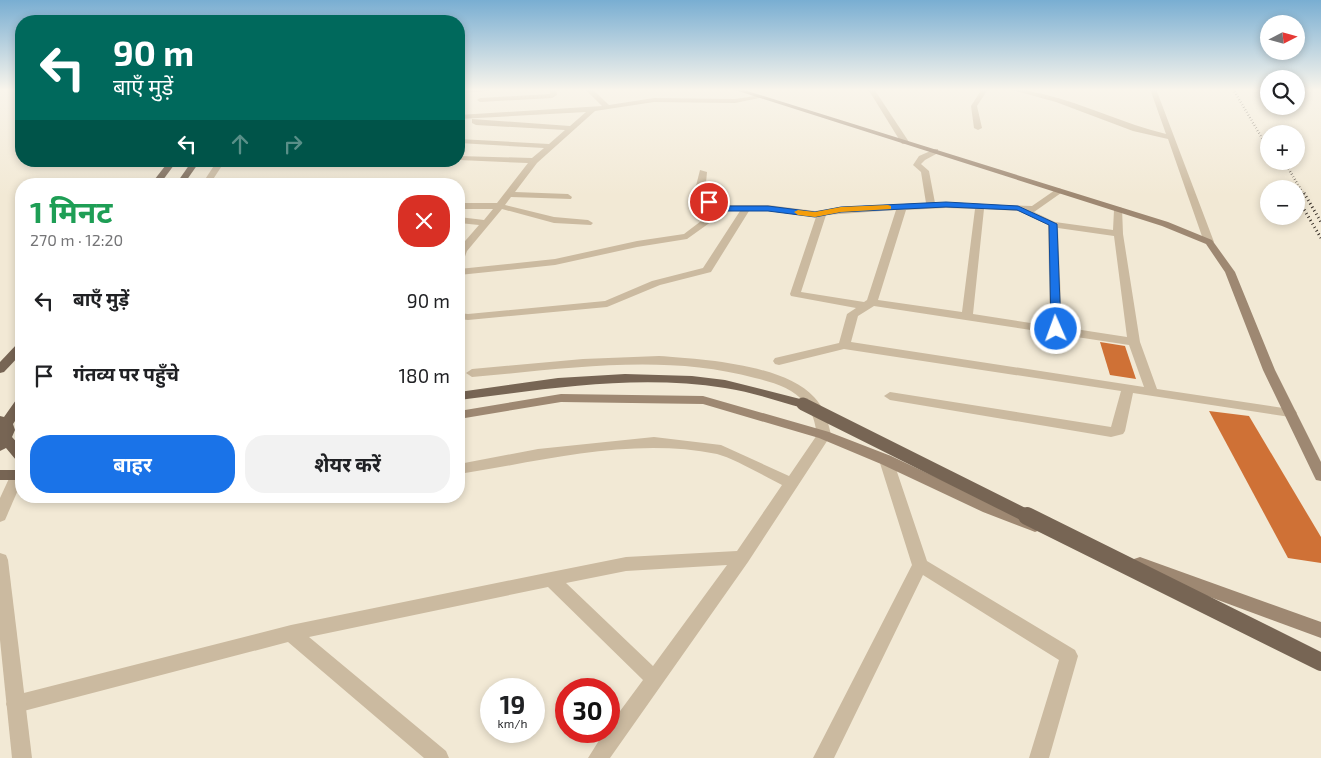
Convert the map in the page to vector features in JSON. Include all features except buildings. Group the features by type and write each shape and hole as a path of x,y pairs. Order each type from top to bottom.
{"main road":[{"path":"850,124 1165,224 1209,242 1230,272 1269,370 1321,476"},
{"path":"159,178 168,167"},
{"path":"184,178 192,167"},
{"path":"0,368 15,353"},
{"path":"465,395 541,383 627,378 684,379 726,384 803,404 1321,662"},
{"path":"465,414 561,398 703,400 824,435 886,460 988,508 1321,630"},
{"path":"15,413 3,432 15,448"},
{"path":"0,476 15,476"}],"street":[{"path":"504,124 570,128"},
{"path":"465,247 500,206 534,161 574,124"},
{"path":"894,124 905,142"},
{"path":"1124,124 1171,138"},
{"path":"1166,124 1209,242"},
{"path":"465,141 550,146"},
{"path":"930,206 925,171 917,166 922,158 935,151"},
{"path":"465,158 534,161"},
{"path":"210,178 217,167"},
{"path":"702,172 699,191 701,196 718,208 768,208 815,214 841,210 930,206 1034,209 1058,191"},
{"path":"509,194 568,197"},
{"path":"465,206 500,206 554,220 588,223"},
{"path":"967,316 980,206"},
{"path":"844,345 853,314 869,304 902,207"},
{"path":"465,271 555,262 637,244 687,236 712,218 718,208"},
{"path":"465,317 607,304 656,283 707,270 746,208"},
{"path":"1018,208 1053,224 1118,234"},
{"path":"1119,210 1118,234 1134,342 1152,392"},
{"path":"822,213 795,294 967,316 1134,342"},
{"path":"465,221 486,223"},
{"path":"1053,224 1056,329"},
{"path":"779,362 844,345 1290,413"},
{"path":"472,374 633,360 698,362 743,368 791,385 810,399 822,420 824,435 742,557 598,758"},
{"path":"890,396 1111,432 1118,431 1128,388"},
{"path":"465,468 538,454 654,442 720,450 791,483"},
{"path":"886,460 920,565 1069,656 1039,758"},
{"path":"0,516 15,484"},
{"path":"16,704 291,633 551,579 626,564 742,557"},
{"path":"0,560 22,758"},
{"path":"823,758 920,565"},
{"path":"551,579 654,679"},
{"path":"291,633 439,758"}],"railway":[{"path":"1254,124 1260,135"},
{"path":"1289,170 1295,180"},
{"path":"1305,195 1321,222"},
{"path":"1305,211 1321,238"}],"slow traffic":[{"path":"798,212 815,214 888,207"}],"route":[{"path":"709,202 718,208 768,208 815,214 841,210 946,205 1018,208 1053,224 1056,329"}]}
